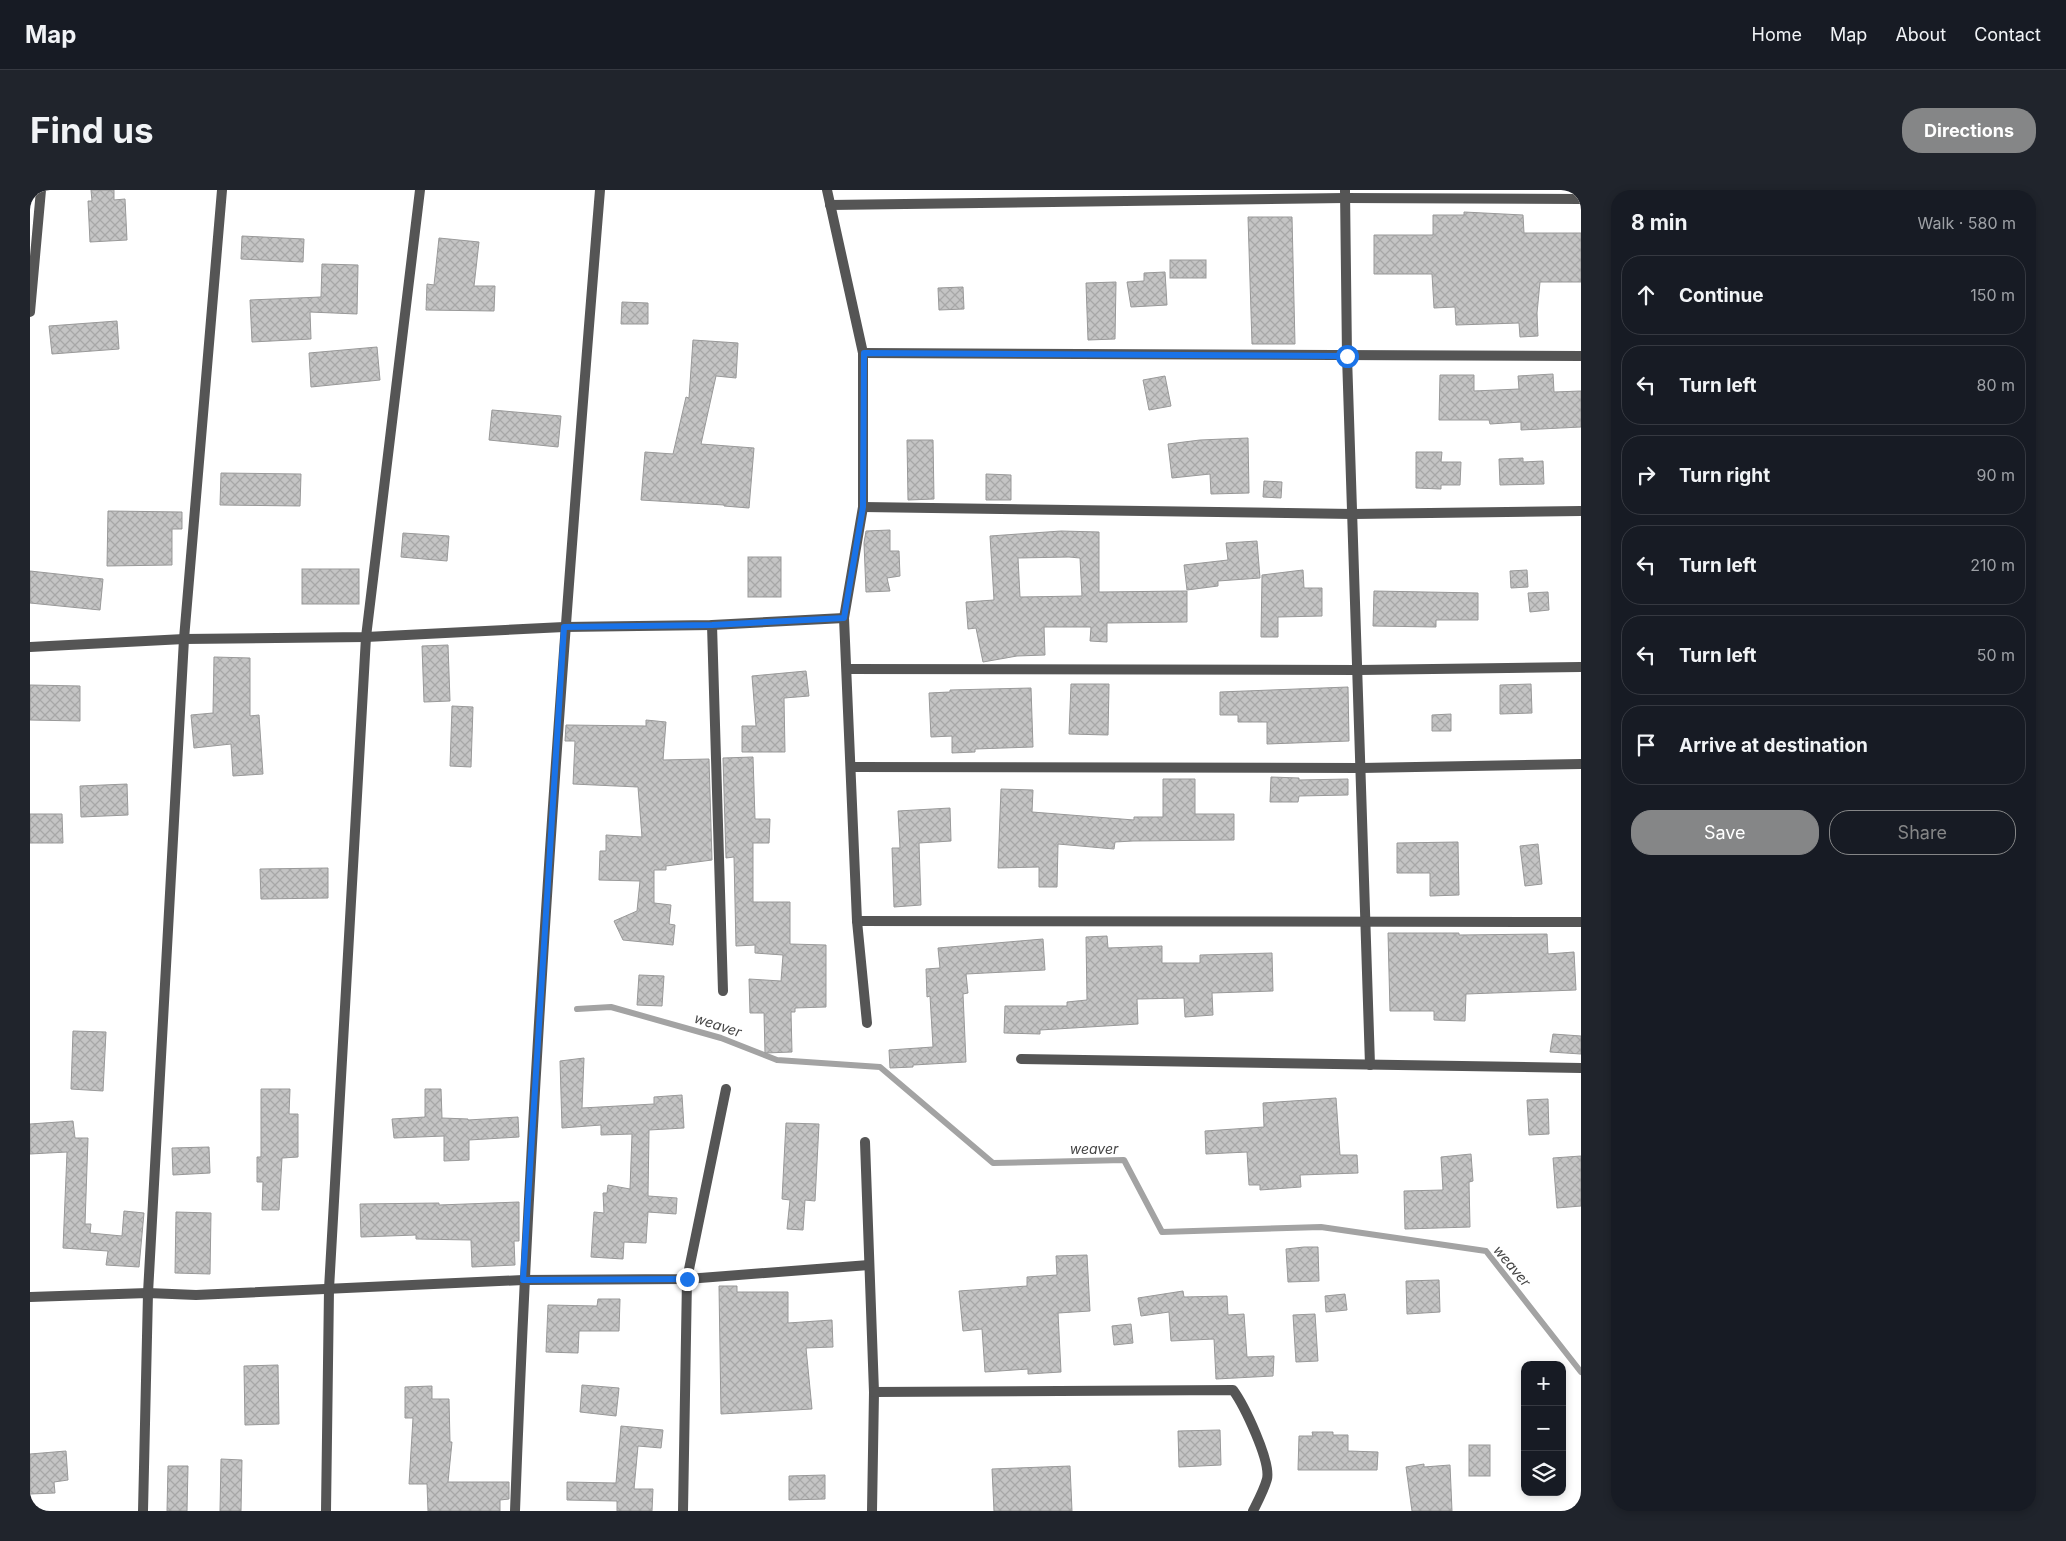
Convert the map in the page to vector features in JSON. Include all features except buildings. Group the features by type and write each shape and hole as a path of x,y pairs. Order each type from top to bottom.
{"street":[{"path":"30,312 41,190"},
{"path":"143,1511 148,1293 184,639 222,190"},
{"path":"326,1511 329,1289 366,637 420,190"},
{"path":"515,1511 523,1280 564,627 600,190"},
{"path":"827,190 864,353 863,507 844,618 856,921 867,1023"},
{"path":"830,205 1345,194 1581,199"},
{"path":"1345,194 1347,356 1359,670 1364,921 1370,1065"},
{"path":"864,353 1581,356"},
{"path":"863,507 1353,514 1581,511"},
{"path":"30,648 184,639 366,637 564,627 712,625 844,618"},
{"path":"712,625 723,991"},
{"path":"847,669 1359,670 1581,667"},
{"path":"851,767 1361,768 1581,764"},
{"path":"856,921 1581,922"},
{"path":"1021,1059 1581,1068"},
{"path":"682,1511 687,1279 726,1089"},
{"path":"865,1142 874,1392 872,1511"},
{"path":"30,1297 148,1293 196,1295 523,1280 687,1279 869,1265"},
{"path":"874,1392 1233,1390 1245,1407 1265,1462 1268,1477 1253,1511"}],"waterway":[{"name":"weaver","path":"577,1009 611,1007 721,1038 777,1060 880,1067 993,1163 1124,1160 1162,1232 1321,1227 1486,1251 1581,1372"}],"route":[{"path":"687,1279 523,1280 564,627 712,625 844,618 863,507 864,353 1347,356"}]}
